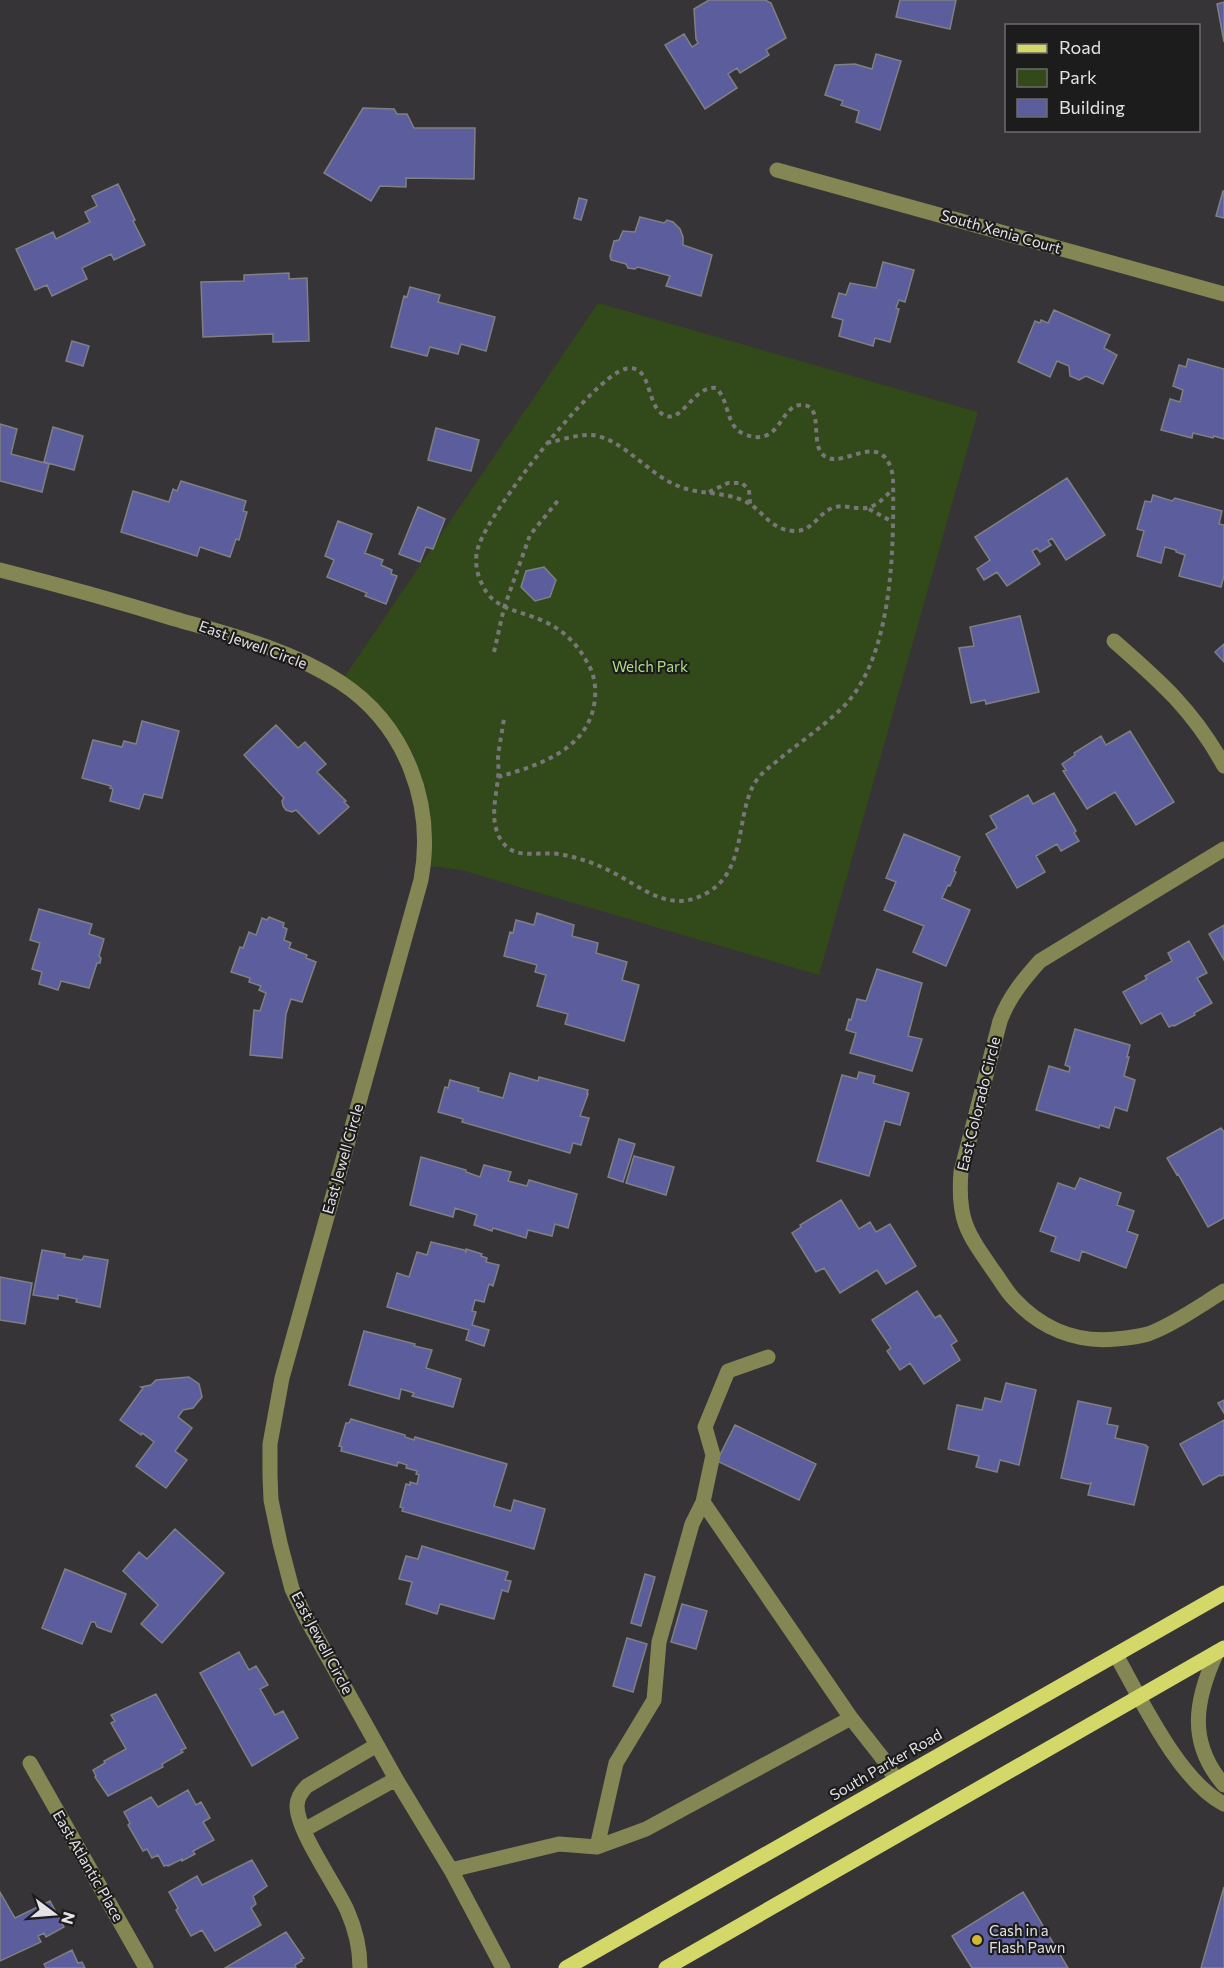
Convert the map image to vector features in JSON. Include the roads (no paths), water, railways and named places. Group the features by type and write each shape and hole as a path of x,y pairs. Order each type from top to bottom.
{"main road":[{"name":"South Parker Road","path":"566,1968 1224,1593"},
{"path":"666,1968 1221,1650"}],"street":[{"name":"South Xenia Court","path":"777,170 1224,294"},
{"name":"East Jewell Circle","path":"0,570 229,634 321,671 352,691 384,721 410,765 423,809 425,850 418,894 290,1345 277,1400 270,1444 271,1500 287,1575 306,1618 396,1779 451,1870 503,1968"},
{"path":"1114,641 1163,683 1185,707 1204,732 1224,766"},
{"name":"East Colorado Circle","path":"1224,849 1040,961 1020,983 1005,1007 1000,1021 961,1172 959,1196 969,1236 1012,1298 1038,1319 1060,1332 1088,1340 1148,1334 1224,1291"},
{"path":"597,1847 616,1763 654,1700 659,1642 692,1524 703,1502 713,1455 705,1427 728,1371 768,1357"},
{"path":"703,1502 896,1780"},
{"path":"1221,1650 1201,1691 1198,1727 1203,1754 1224,1785"},
{"path":"1116,1655 1175,1756 1201,1788 1224,1804"},
{"path":"451,1870 558,1844 597,1847 646,1829 851,1718"},
{"path":"360,1968 356,1937 347,1911 304,1830 297,1804 302,1791 316,1779 377,1745"},
{"name":"East Atlantic Place","path":"30,1763 146,1968"},
{"path":"304,1830 396,1779"}],"place":[{"name":"Cash in a Flash Pawn","path":"977,1940"}],"park label":[{"name":"Welch Park","path":"650,667"}]}
